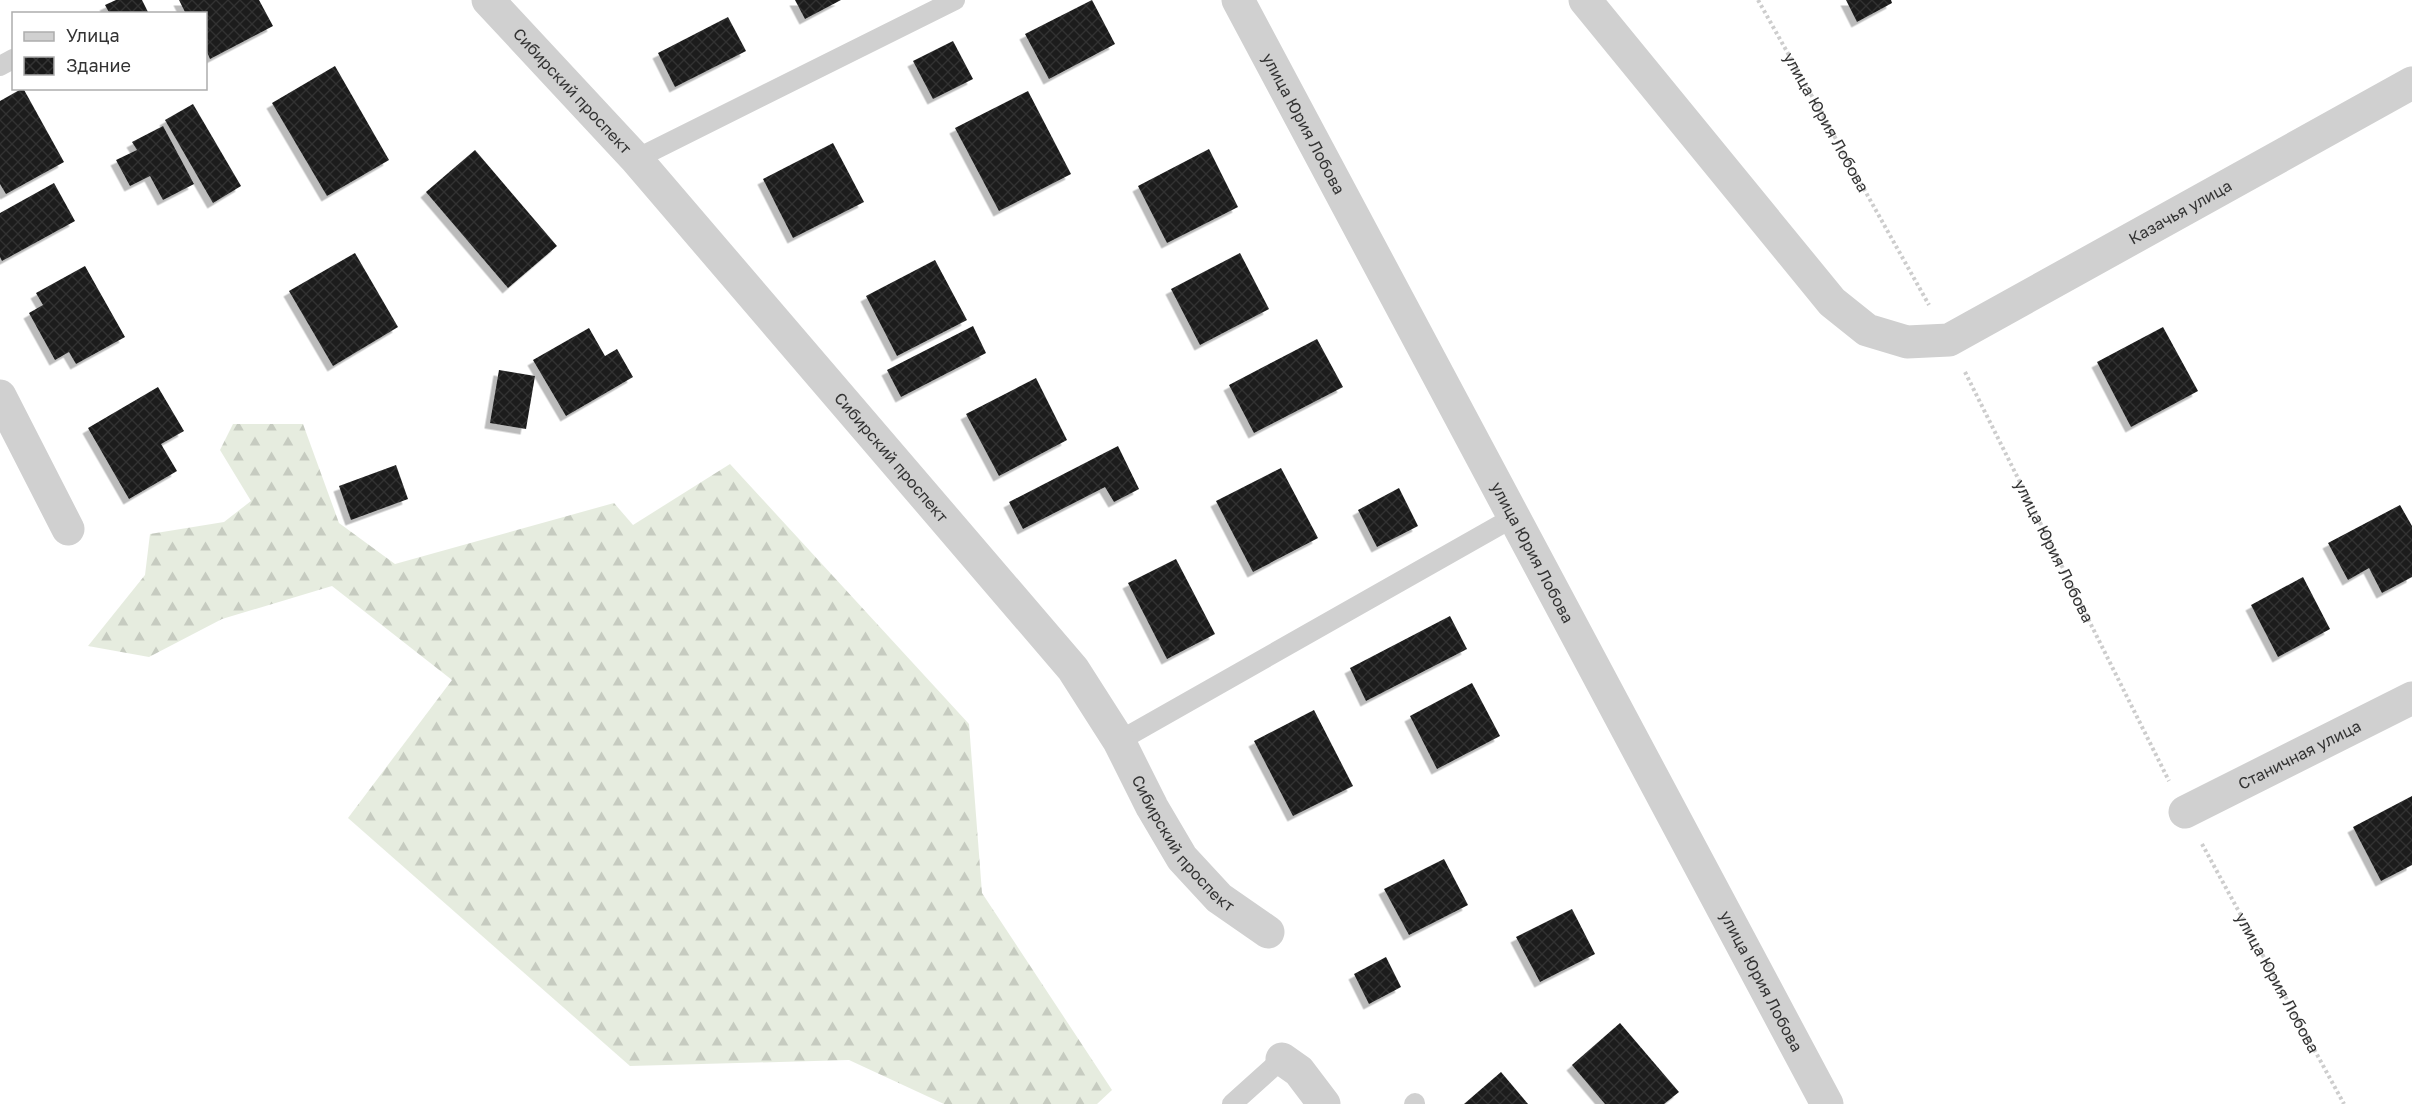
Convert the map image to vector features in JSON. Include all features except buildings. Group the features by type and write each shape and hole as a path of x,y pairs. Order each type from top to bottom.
{"street":[{"name":"Сибирский проспект","path":"488,0 636,159 1072,669 1119,741 1152,807 1182,858 1219,898 1268,932"},
{"name":"улица Юрия Лобова","path":"1238,0 1827,1104"},
{"path":"1585,0 1832,302 1867,330 1907,342 1949,339"},
{"name":"Казачья улица","path":"1949,339 2412,83"},
{"path":"0,396 68,529"},
{"name":"Станичная улица","path":"2185,812 2412,698"},
{"path":"1282,1059 1299,1071 1324,1104"}],"lane":[{"path":"636,159 955,0"},
{"path":"1119,741 1514,517"},
{"path":"1232,1104 1282,1059"}],"path":[{"name":"улица Юрия Лобова","path":"1758,0 1949,339 2185,812 2344,1104"}],"green space":[{"path":"233,424 303,424 339,523 395,564 614,503 633,525 730,464 969,724 982,893 1112,1090 1097,1104 944,1104 849,1060 630,1066 348,818 452,680 332,586 222,619 149,657 88,646 145,575 150,534 224,522 251,501 220,450"}]}
